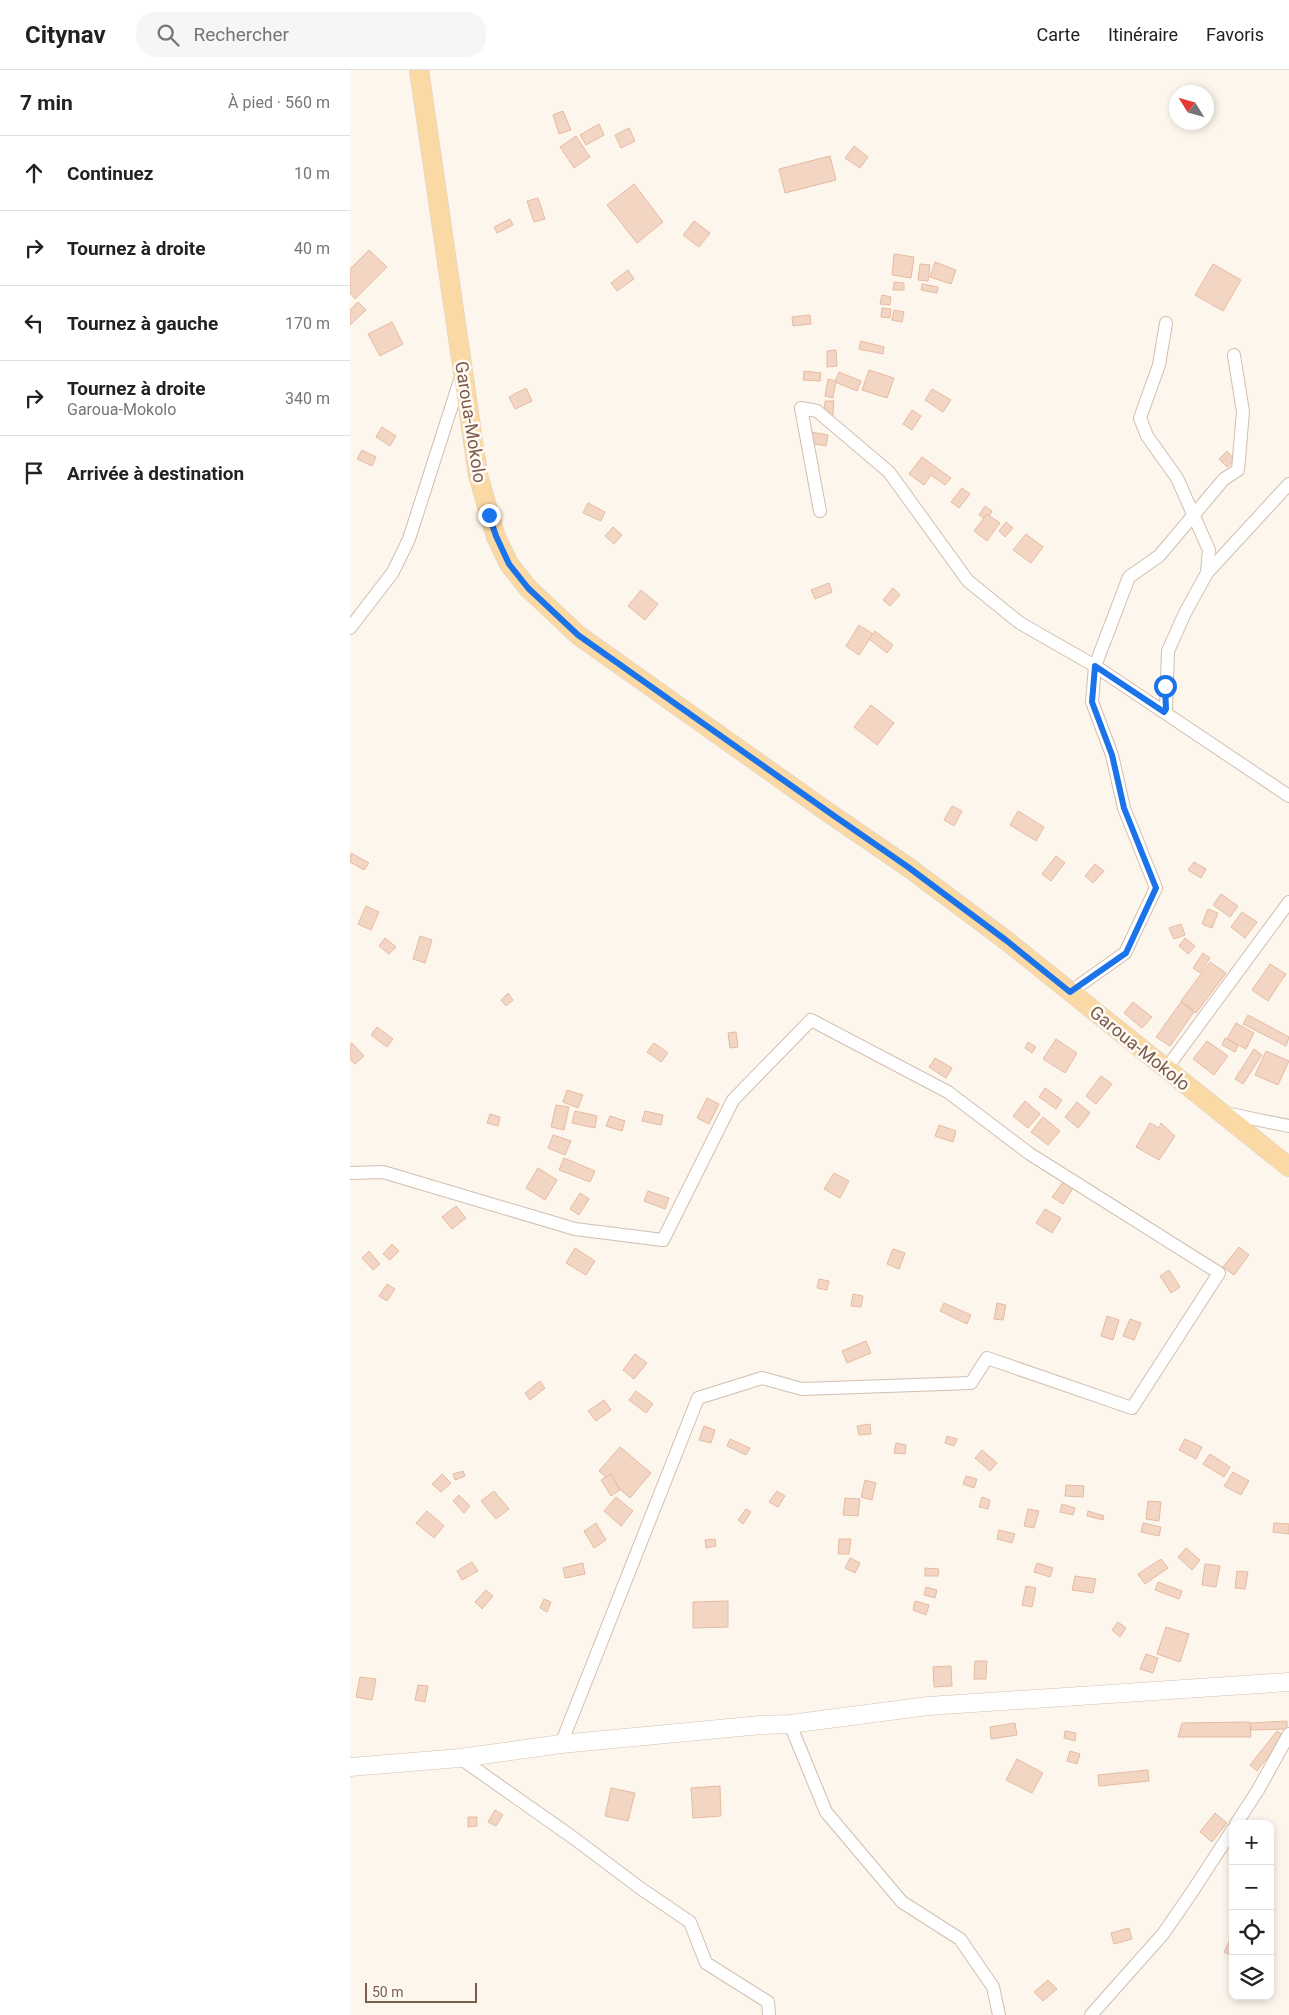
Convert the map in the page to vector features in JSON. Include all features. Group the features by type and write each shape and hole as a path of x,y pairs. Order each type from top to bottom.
{"main road":[{"name":"Garoua-Mokolo","path":"419,70 478,475 496,536 509,564 528,588 578,635 908,867 1007,941 1289,1167"},
{"path":"350,1767 460,1758 561,1744 760,1725 790,1724 928,1706 1210,1689 1289,1682"}],"street":[{"path":"1166,323 1159,365 1140,418 1147,436 1177,478 1209,550 1207,573"},
{"path":"1070,992 1126,953 1156,888 1124,808 1112,755 1092,702 1095,666 1129,577 1159,556 1224,480 1238,470 1243,412 1234,355"},
{"path":"350,628 393,572 409,539 463,372"},
{"path":"820,511 801,408 817,411 889,472 968,581 1020,624 1095,666 1289,796"},
{"path":"1164,712 1166,709 1168,651 1207,573 1289,484"},
{"path":"1166,1069 1289,902"},
{"path":"350,1172 383,1172 575,1229 663,1240 733,1100 811,1020 948,1092 1030,1154 1219,1273 1132,1408 987,1358 971,1383 802,1389 762,1378 698,1398 561,1744"},
{"path":"1219,1112 1289,1126"},
{"path":"790,1724 826,1812 902,1902 960,1939 992,1987 999,2015"},
{"path":"1239,1820 1258,1790 1289,1734"},
{"path":"460,1758 690,1922 706,1963 768,2002 769,2015"},
{"path":"1091,2015 1163,1934 1229,1835"}],"building":[{"path":"563,111 571,130 559,134 553,115"},
{"path":"599,124 604,135 586,145 580,135"},
{"path":"629,128 635,141 621,148 615,135"},
{"path":"576,136 590,157 574,168 560,147"},
{"path":"854,146 868,157 860,168 845,158"},
{"path":"830,156 836,180 785,193 779,169"},
{"path":"634,184 663,222 637,243 607,205"},
{"path":"538,198 545,219 534,222 527,201"},
{"path":"510,219 513,225 497,233 494,227"},
{"path":"694,221 710,233 699,247 683,235"},
{"path":"369,250 387,267 355,299 350,293 350,269"},
{"path":"894,254 914,257 911,278 892,275"},
{"path":"935,262 956,270 951,284 930,277"},
{"path":"920,264 930,265 928,281 918,280"},
{"path":"1213,264 1241,280 1223,311 1195,295"},
{"path":"628,270 634,279 617,291 611,283"},
{"path":"894,282 904,283 904,290 893,290"},
{"path":"922,284 938,287 937,293 921,290"},
{"path":"882,295 891,297 890,305 880,304"},
{"path":"358,302 366,310 350,325 350,310"},
{"path":"882,308 891,309 890,318 881,317"},
{"path":"894,310 904,312 902,322 892,320"},
{"path":"810,315 811,324 793,326 792,317"},
{"path":"392,322 403,344 380,356 368,334"},
{"path":"861,341 884,347 883,354 859,349"},
{"path":"836,350 837,366 827,367 827,351"},
{"path":"869,370 894,378 887,398 862,390"},
{"path":"804,371 821,373 820,381 803,380"},
{"path":"839,372 861,381 857,391 835,382"},
{"path":"828,379 836,381 833,398 825,396"},
{"path":"526,388 532,401 515,409 509,397"},
{"path":"932,389 951,400 943,412 925,400"},
{"path":"825,401 834,401 832,424 823,424"},
{"path":"912,410 921,416 912,430 903,424"},
{"path":"382,427 396,436 390,446 376,437"},
{"path":"811,432 828,435 826,446 809,443"},
{"path":"362,450 376,457 372,466 357,459"},
{"path":"1227,451 1235,460 1227,467 1219,459"},
{"path":"922,457 951,478 945,485 931,475 924,485 909,474"},
{"path":"962,488 970,494 959,508 951,502"},
{"path":"588,503 605,512 601,521 583,513"},
{"path":"985,506 992,511 987,520 979,515"},
{"path":"987,514 1000,523 987,541 974,531"},
{"path":"1006,522 1013,528 1005,537 999,531"},
{"path":"613,527 622,535 614,544 605,536"},
{"path":"1026,534 1043,547 1031,563 1013,550"},
{"path":"829,583 832,592 815,599 811,590"},
{"path":"893,588 900,595 890,606 883,600"},
{"path":"641,590 658,604 645,620 628,606"},
{"path":"859,625 873,634 859,655 846,646"},
{"path":"875,631 893,645 887,653 869,639"},
{"path":"871,705 894,723 877,745 854,727"},
{"path":"952,806 962,811 954,826 944,820"},
{"path":"1018,811 1044,827 1036,841 1010,825"},
{"path":"351,853 369,863 364,870 350,862"},
{"path":"1056,856 1065,863 1051,881 1042,874"},
{"path":"1194,862 1206,869 1201,878 1188,870"},
{"path":"1095,864 1104,871 1093,883 1085,876"},
{"path":"1221,894 1238,906 1230,917 1213,905"},
{"path":"366,906 379,912 371,930 358,924"},
{"path":"1208,909 1218,913 1212,928 1202,924"},
{"path":"1242,912 1257,922 1245,938 1231,927"},
{"path":"1181,924 1185,935 1174,939 1169,928"},
{"path":"420,936 432,940 425,963 413,959"},
{"path":"385,938 396,947 389,954 379,946"},
{"path":"1185,938 1195,946 1188,954 1179,946"},
{"path":"1203,953 1210,958 1200,973 1193,968"},
{"path":"1210,962 1226,973 1196,1013 1181,1001"},
{"path":"1270,964 1286,974 1268,1001 1252,990"},
{"path":"508,993 513,1000 506,1006 501,1000"},
{"path":"1133,1002 1152,1017 1142,1028 1124,1013"},
{"path":"1181,1002 1194,1012 1170,1046 1156,1037"},
{"path":"1248,1015 1289,1037 1286,1046 1243,1024"},
{"path":"1236,1023 1254,1033 1246,1049 1227,1039"},
{"path":"377,1027 393,1039 387,1047 371,1035"},
{"path":"736,1032 738,1047 730,1048 728,1033"},
{"path":"1225,1038 1238,1045 1235,1052 1222,1045"},
{"path":"1056,1039 1077,1053 1065,1073 1043,1059"},
{"path":"1207,1041 1228,1056 1214,1075 1193,1059"},
{"path":"1028,1042 1036,1047 1032,1053 1025,1048"},
{"path":"352,1043 364,1056 355,1064 350,1059 350,1045"},
{"path":"654,1043 668,1053 661,1062 647,1052"},
{"path":"1254,1049 1262,1055 1243,1084 1235,1079"},
{"path":"1266,1051 1289,1061 1278,1085 1255,1075"},
{"path":"935,1058 952,1068 946,1078 929,1067"},
{"path":"1101,1076 1112,1084 1096,1104 1086,1096"},
{"path":"1045,1088 1062,1100 1056,1109 1039,1097"},
{"path":"567,1090 583,1095 578,1108 563,1102"},
{"path":"707,1098 719,1104 709,1124 697,1118"},
{"path":"1025,1101 1040,1114 1028,1128 1013,1116"},
{"path":"1077,1102 1090,1113 1078,1128 1065,1117"},
{"path":"556,1105 569,1107 564,1130 551,1127"},
{"path":"575,1111 597,1116 595,1128 572,1123"},
{"path":"645,1111 663,1115 661,1125 642,1121"},
{"path":"490,1114 500,1117 498,1126 487,1123"},
{"path":"610,1116 625,1121 622,1131 606,1126"},
{"path":"1043,1117 1060,1131 1048,1145 1031,1132"},
{"path":"1150,1123 1159,1128 1161,1123 1175,1136 1159,1160 1136,1147"},
{"path":"939,1125 956,1131 953,1142 935,1136"},
{"path":"553,1135 571,1141 565,1155 548,1148"},
{"path":"564,1158 595,1171 590,1182 559,1170"},
{"path":"538,1168 557,1180 545,1200 526,1188"},
{"path":"834,1173 849,1181 840,1198 824,1189"},
{"path":"1063,1182 1073,1188 1063,1204 1052,1197"},
{"path":"648,1191 669,1198 665,1209 644,1201"},
{"path":"580,1193 589,1199 579,1215 570,1209"},
{"path":"456,1206 466,1218 452,1229 442,1217"},
{"path":"1045,1209 1061,1218 1052,1233 1036,1223"},
{"path":"392,1244 399,1251 390,1260 383,1254"},
{"path":"1239,1247 1249,1255 1234,1275 1223,1267"},
{"path":"575,1248 595,1261 586,1275 566,1263"},
{"path":"893,1249 905,1253 899,1269 887,1264"},
{"path":"369,1251 380,1264 373,1270 362,1258"},
{"path":"1169,1270 1180,1287 1171,1293 1160,1276"},
{"path":"819,1279 829,1281 827,1290 817,1288"},
{"path":"387,1284 395,1289 387,1301 379,1296"},
{"path":"853,1294 863,1296 861,1307 851,1306"},
{"path":"944,1303 971,1315 967,1324 940,1311"},
{"path":"997,1303 1006,1305 1003,1320 994,1319"},
{"path":"1107,1316 1119,1320 1113,1340 1101,1336"},
{"path":"1130,1319 1141,1323 1134,1340 1123,1336"},
{"path":"866,1341 871,1353 847,1363 842,1351"},
{"path":"635,1354 647,1363 634,1379 623,1370"},
{"path":"540,1381 545,1388 530,1400 525,1393"},
{"path":"636,1391 653,1404 646,1413 629,1400"},
{"path":"604,1400 611,1410 596,1421 588,1411"},
{"path":"870,1424 871,1434 859,1435 857,1426"},
{"path":"704,1426 715,1430 711,1443 699,1440"},
{"path":"947,1436 957,1439 954,1446 945,1443"},
{"path":"730,1439 750,1448 746,1455 727,1446"},
{"path":"1185,1439 1202,1447 1196,1459 1179,1450"},
{"path":"896,1443 906,1445 905,1454 894,1453"},
{"path":"620,1447 651,1473 630,1498 599,1471"},
{"path":"982,1450 997,1463 990,1471 975,1458"},
{"path":"1210,1454 1230,1467 1224,1477 1203,1464"},
{"path":"463,1471 465,1476 455,1480 453,1474"},
{"path":"1233,1472 1249,1481 1241,1495 1224,1486"},
{"path":"442,1474 451,1483 441,1492 432,1484"},
{"path":"611,1474 620,1490 611,1496 601,1480"},
{"path":"966,1476 977,1479 974,1488 963,1484"},
{"path":"865,1480 876,1483 872,1500 861,1497"},
{"path":"1066,1485 1084,1486 1083,1497 1065,1496"},
{"path":"494,1491 509,1509 496,1519 481,1501"},
{"path":"777,1491 785,1496 778,1507 769,1502"},
{"path":"459,1495 470,1506 464,1513 453,1501"},
{"path":"616,1497 633,1511 621,1526 604,1511"},
{"path":"982,1497 990,1500 988,1509 979,1507"},
{"path":"845,1498 860,1499 858,1516 843,1515"},
{"path":"1148,1501 1161,1502 1159,1521 1146,1519"},
{"path":"1062,1504 1075,1508 1073,1515 1060,1512"},
{"path":"746,1509 751,1512 743,1524 738,1520"},
{"path":"1028,1509 1039,1511 1034,1528 1024,1526"},
{"path":"427,1511 444,1526 434,1538 416,1523"},
{"path":"1088,1511 1104,1516 1103,1520 1087,1516"},
{"path":"596,1523 606,1540 594,1548 584,1531"},
{"path":"1143,1523 1161,1527 1159,1536 1141,1532"},
{"path":"1274,1523 1289,1524 1289,1534 1273,1532"},
{"path":"999,1530 1015,1534 1012,1543 997,1539"},
{"path":"715,1539 716,1546 706,1548 705,1540"},
{"path":"839,1539 851,1539 849,1554 838,1554"},
{"path":"1186,1548 1200,1560 1192,1570 1178,1557"},
{"path":"850,1558 860,1563 855,1573 845,1568"},
{"path":"1161,1559 1168,1568 1145,1584 1138,1574"},
{"path":"472,1562 478,1571 462,1580 457,1571"},
{"path":"583,1563 585,1574 565,1578 563,1568"},
{"path":"1037,1563 1053,1568 1050,1577 1034,1572"},
{"path":"1205,1564 1220,1566 1216,1587 1202,1585"},
{"path":"925,1568 939,1569 938,1576 925,1576"},
{"path":"1237,1571 1248,1572 1245,1589 1235,1588"},
{"path":"1075,1576 1096,1579 1093,1593 1072,1590"},
{"path":"1158,1582 1182,1591 1179,1599 1155,1590"},
{"path":"1026,1586 1036,1588 1032,1607 1022,1605"},
{"path":"926,1587 937,1590 935,1598 924,1595"},
{"path":"486,1590 493,1596 482,1609 475,1602"},
{"path":"544,1599 551,1602 547,1612 540,1608"},
{"path":"728,1601 728,1627 693,1628 693,1602"},
{"path":"915,1601 929,1605 926,1615 913,1610"},
{"path":"1118,1622 1126,1628 1120,1637 1112,1630"},
{"path":"1166,1627 1189,1634 1180,1662 1157,1654"},
{"path":"1146,1654 1158,1658 1153,1673 1140,1669"},
{"path":"975,1661 987,1661 986,1679 974,1679"},
{"path":"951,1666 952,1686 934,1687 933,1667"},
{"path":"360,1677 376,1679 372,1700 356,1697"},
{"path":"418,1685 428,1686 425,1702 415,1700"},
{"path":"1287,1721 1287,1729 1251,1730 1251,1723"},
{"path":"1250,1722 1251,1737 1178,1737 1182,1723"},
{"path":"1015,1723 1017,1735 991,1739 990,1727"},
{"path":"1065,1731 1076,1733 1075,1741 1064,1738"},
{"path":"1277,1731 1284,1736 1257,1771 1250,1765"},
{"path":"1070,1751 1080,1754 1077,1764 1067,1761"},
{"path":"1017,1759 1043,1773 1032,1793 1006,1780"},
{"path":"1148,1770 1149,1781 1099,1786 1098,1775"},
{"path":"720,1786 721,1816 693,1818 691,1788"},
{"path":"611,1788 635,1793 628,1821 605,1816"},
{"path":"495,1810 503,1815 496,1826 488,1822"},
{"path":"1215,1813 1227,1823 1212,1842 1200,1832"},
{"path":"468,1817 477,1817 477,1826 468,1827"},
{"path":"1129,1928 1132,1939 1114,1944 1111,1933"},
{"path":"1229,1942 1229,1954 1224,1952"},
{"path":"1048,1980 1057,1989 1043,2001 1034,1992"}],"route":[{"path":"489,515 509,564 528,588 578,635 908,867 1007,941 1070,992 1126,953 1156,888 1144,863 1124,808 1112,755 1092,702 1095,666 1164,712 1166,709 1165,686"}]}
